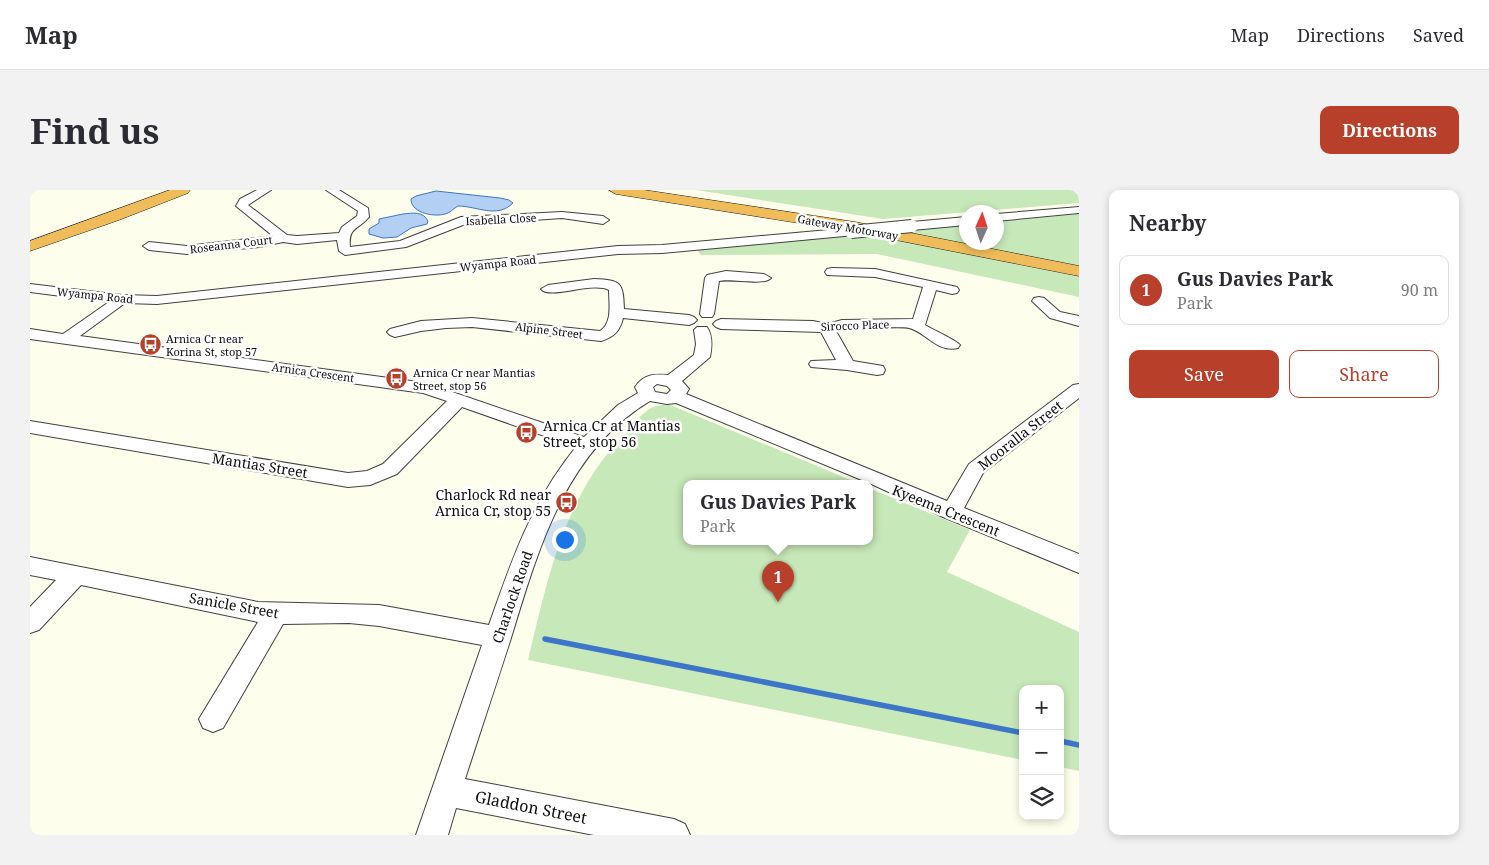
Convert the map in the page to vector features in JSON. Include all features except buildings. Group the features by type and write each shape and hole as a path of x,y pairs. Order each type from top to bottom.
{"highway":[{"path":"30,236 159,190"},
{"path":"30,246 114,217 183,190"},
{"name":"Gateway Motorway","path":"616,190 855,227 1079,271"},
{"name":"Gateway Motorway","path":"656,190 959,240"},
{"path":"1004,248 1079,262"}],"street":[{"path":"266,190 244,201 242,206 283,238"},
{"path":"331,190 364,210 363,217 346,230 342,236 345,251 344,279"},
{"path":"1004,217 1079,210"},
{"name":"Isabella Close","path":"345,251 402,244 470,219 498,220 562,215 602,220"},
{"name":"Wyampa Road","path":"30,288 122,299 156,300 618,250 662,249 959,222"},
{"name":"Roseanna Court","path":"149,246 187,250 259,243 283,238 297,240 342,236"},
{"path":"832,272 875,273 952,290"},
{"path":"674,389 702,357 704,322 712,278 726,275 764,278"},
{"path":"548,289 597,282 611,284 616,288 617,313 689,320 695,315 704,322"},
{"path":"914,324 919,323 931,286"},
{"path":"66,338 122,299"},
{"path":"1038,300 1052,318 1079,321"},
{"name":"Alpine Street","path":"395,332 420,325 461,322 601,336 608,335 611,331 617,313"},
{"name":"Sirocco Place","path":"704,322 717,318 721,324 813,326 827,329 842,325 914,324"},
{"path":"914,324 932,336 952,345"},
{"path":"827,329 847,366"},
{"name":"Arnica Crescent","path":"30,334 426,388 588,445"},
{"path":"817,364 877,370"},
{"name":"Charlock Road","path":"432,835 524,561 546,506 565,475 588,445 624,408 648,395 665,399 674,389"},
{"name":"Kyeema Crescent","path":"674,389 951,512 1079,564"},
{"name":"Mooralla Street","path":"951,512 976,470 1079,389"},
{"name":"Mantias Street","path":"30,427 348,480 370,478 390,469 460,399"},
{"name":"Sanicle Street","path":"30,566 276,614 359,613 388,616 498,638"},
{"path":"30,623 76,574"},
{"path":"213,719 276,614"},
{"name":"Gladdon Street","path":"447,791 674,835"}],"green space":[{"path":"696,190 1079,190 1079,203 1004,209 1004,205 959,205 959,213 883,219"},
{"path":"1079,214 1079,297 877,254 701,255 697,250 959,226 959,250 1004,250 1004,221"},
{"path":"668,404 851,480 683,480 683,545 873,545 873,490 970,530 947,572 1079,632 1079,771 1064,768 1064,685 1019,685 1019,759 528,660 551,570 560,541 572,513 586,486 603,460 633,424 653,407"}],"water":[{"path":"436,191 500,198 513,203 507,208 494,211 458,206 448,213 438,215 431,215 420,211 412,204 411,199 416,196"},
{"path":"403,214 421,214 428,221 427,224 411,228 397,237 383,238 369,234 369,229 379,223 379,219"}],"waterway":[{"path":"545,639 1019,732"},
{"path":"1064,742 1079,745"}],"place":[{"name":"Arnica Cr near Korina St, stop 57","path":"150,344"},
{"name":"Arnica Cr near Mantias Street, stop 56","path":"397,378"},
{"name":"Arnica Cr at Mantias Street, stop 56","path":"527,433"},
{"name":"Charlock Rd near Arnica Cr, stop 55","path":"567,502"},
{"name":"Gus Davies Park","path":"778,602"}]}
